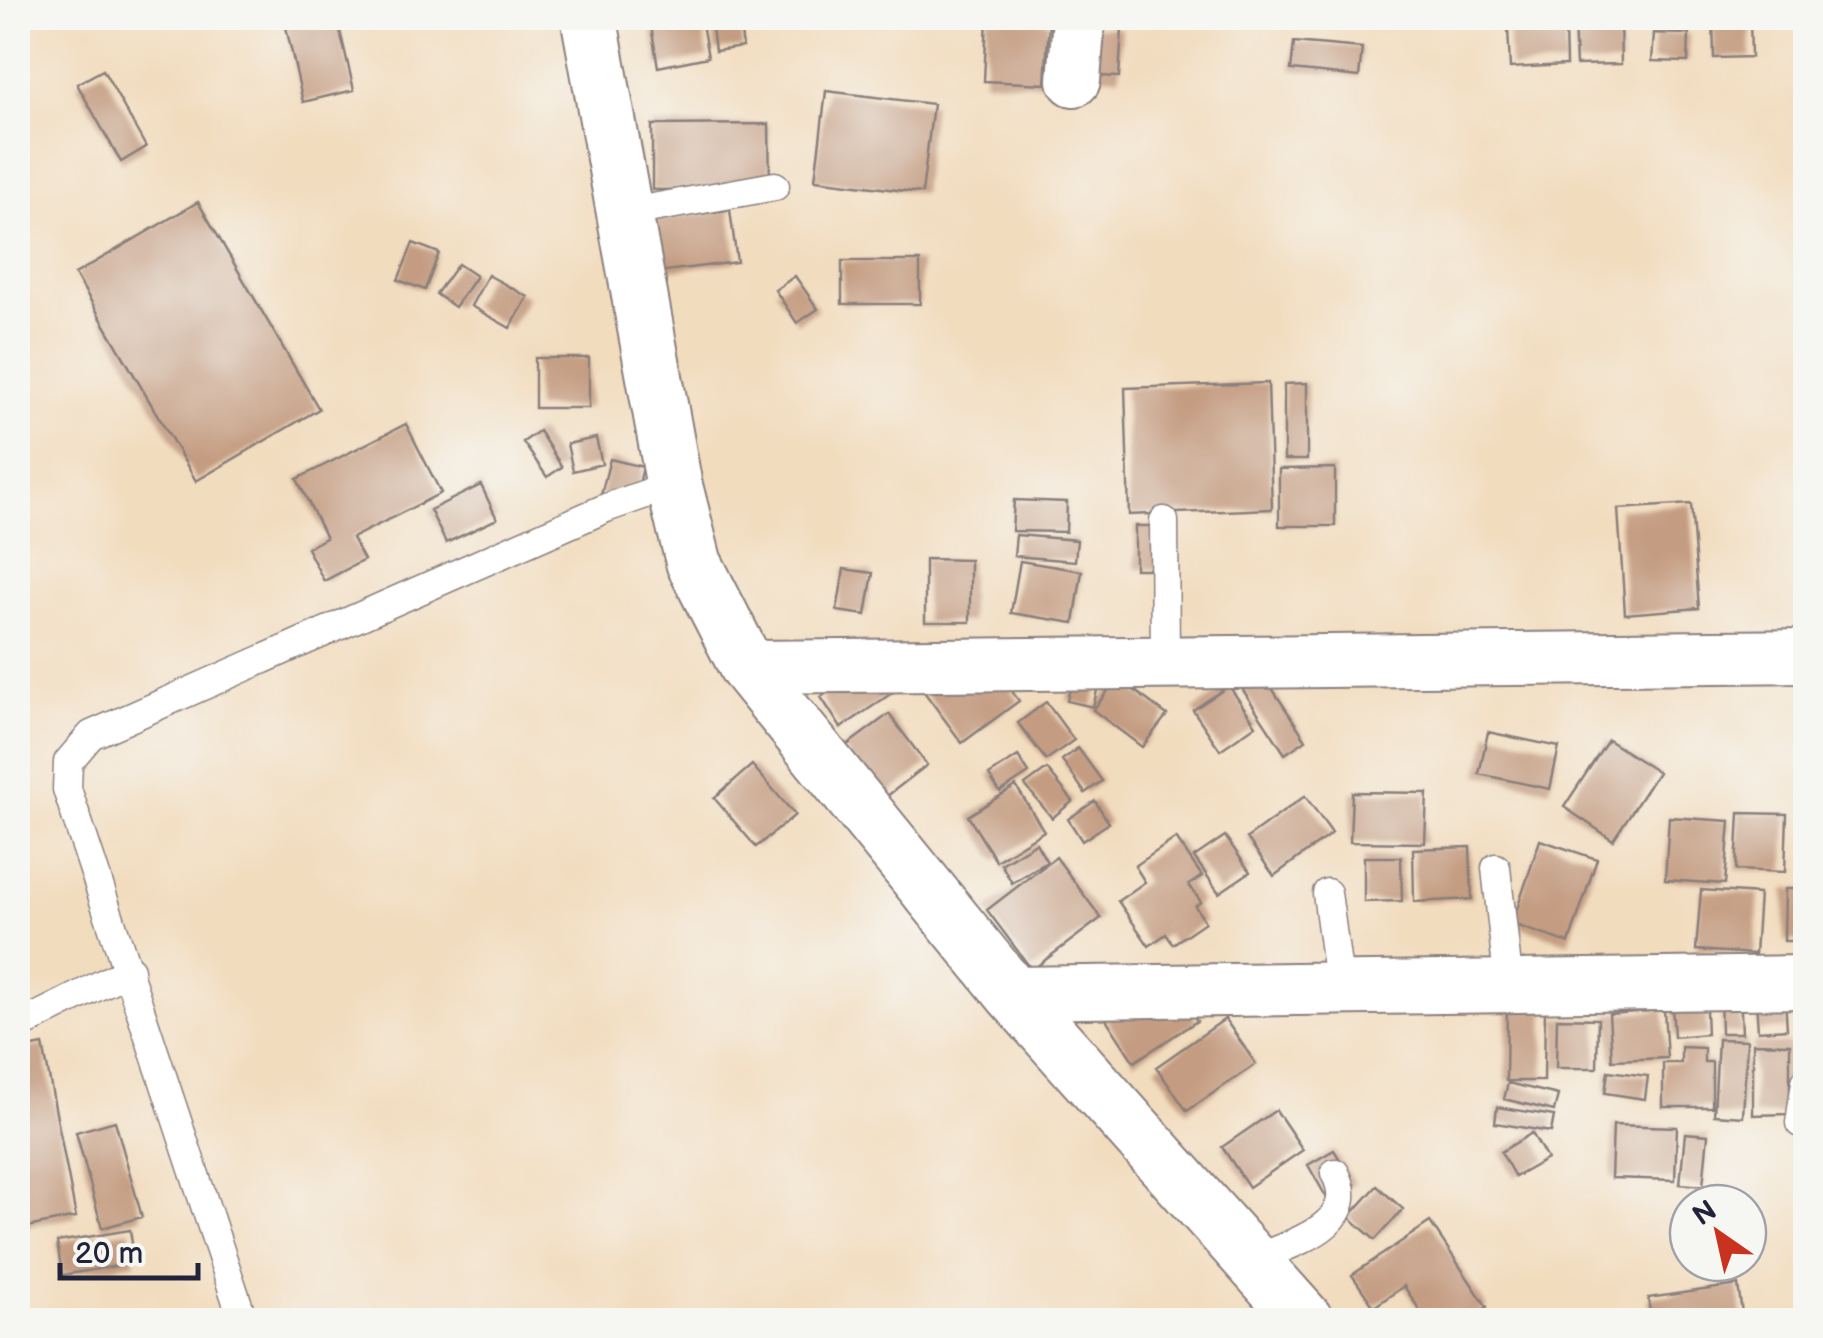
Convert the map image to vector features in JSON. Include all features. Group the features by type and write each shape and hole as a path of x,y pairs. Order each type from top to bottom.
{"street":[{"path":"590,18 674,484 694,563 747,667 1012,994 1304,1320"},
{"path":"1074,80 1080,18"},
{"path":"747,667 1806,656"},
{"path":"1012,994 1806,982"}],"lane":[{"path":"625,213 775,186"},
{"path":"243,1320 67,789 68,762 91,735 552,532 674,484"},
{"path":"1164,521 1165,663"},
{"path":"1496,868 1509,987"},
{"path":"1327,893 1340,989"},
{"path":"18,1026 130,970"},
{"path":"1800,1123 1806,1082"},
{"path":"1252,1262 1330,1222 1342,1208 1344,1191 1334,1172"}],"building":[{"path":"284,18 337,18 354,90 303,102"},
{"path":"701,18 708,57 658,67 650,20"},
{"path":"739,18 743,47 715,51 711,20"},
{"path":"987,18 1049,22 1045,84 984,81"},
{"path":"1713,18 1750,18 1751,57 1714,58"},
{"path":"1620,20 1621,64 1576,65 1574,21"},
{"path":"1081,26 1122,28 1119,77 1078,75"},
{"path":"1565,26 1566,65 1510,68 1508,28"},
{"path":"1654,33 1689,34 1688,62 1652,61"},
{"path":"1294,42 1362,48 1359,77 1291,70"},
{"path":"103,70 146,147 121,162 77,84"},
{"path":"826,91 933,104 922,193 815,180"},
{"path":"769,124 770,189 652,190 652,125"},
{"path":"198,202 319,409 196,481 75,274"},
{"path":"730,210 737,262 649,273 643,221"},
{"path":"413,243 439,253 425,290 398,280"},
{"path":"842,261 920,261 920,304 842,304"},
{"path":"458,264 476,276 455,307 436,294"},
{"path":"488,275 528,297 510,328 471,306"},
{"path":"795,276 818,309 797,323 775,290"},
{"path":"535,358 589,358 589,408 535,408"},
{"path":"1268,383 1272,509 1129,515 1125,388"},
{"path":"1307,383 1307,460 1284,460 1284,384"},
{"path":"406,424 441,493 352,538 364,560 324,581 307,548 326,538 297,479"},
{"path":"539,431 562,467 547,477 523,442"},
{"path":"596,438 602,464 573,471 567,444"},
{"path":"610,459 643,467 635,503 601,495"},
{"path":"1335,468 1335,526 1279,526 1279,469"},
{"path":"481,485 497,519 446,543 430,510"},
{"path":"1014,500 1067,502 1066,532 1012,531"},
{"path":"1691,504 1699,608 1625,614 1618,509"},
{"path":"1135,526 1169,526 1170,569 1135,569"},
{"path":"1016,535 1077,540 1075,561 1014,556"},
{"path":"925,559 970,560 970,622 925,622"},
{"path":"1020,561 1082,571 1074,623 1011,613"},
{"path":"844,569 873,573 866,615 837,611"},
{"path":"980,647 1019,701 962,743 922,689"},
{"path":"872,663 892,693 841,728 821,697"},
{"path":"1075,668 1101,674 1093,707 1067,701"},
{"path":"1264,676 1306,740 1285,754 1243,690"},
{"path":"1118,678 1167,715 1142,747 1093,710"},
{"path":"1229,686 1256,725 1220,750 1193,710"},
{"path":"1046,702 1074,740 1046,760 1018,723"},
{"path":"889,714 927,765 882,800 843,748"},
{"path":"1488,732 1559,747 1550,789 1479,774"},
{"path":"1608,740 1658,772 1613,840 1564,807"},
{"path":"1078,748 1102,781 1085,793 1062,760"},
{"path":"1018,756 1029,773 1000,792 989,775"},
{"path":"752,765 795,815 756,847 714,798"},
{"path":"1047,769 1073,801 1052,818 1025,785"},
{"path":"1016,786 1044,831 996,861 968,816"},
{"path":"1352,792 1427,793 1425,843 1350,842"},
{"path":"1305,796 1332,833 1274,876 1247,838"},
{"path":"1095,801 1109,823 1082,841 1068,819"},
{"path":"1739,813 1787,814 1785,872 1736,870"},
{"path":"1669,817 1730,821 1725,884 1665,880"},
{"path":"1225,836 1250,872 1219,893 1194,857"},
{"path":"1176,838 1202,876 1189,885 1201,902 1195,906 1205,922 1173,944 1166,934 1149,946 1118,901 1145,882 1135,866"},
{"path":"1540,840 1597,859 1569,943 1512,924"},
{"path":"1036,843 1047,862 1012,883 1001,864"},
{"path":"1470,847 1472,899 1414,902 1413,849"},
{"path":"1056,857 1101,918 1032,970 987,910"},
{"path":"1364,857 1401,857 1402,901 1364,902"},
{"path":"1785,889 1806,889 1806,941 1784,941"},
{"path":"1701,890 1759,894 1755,954 1696,950"},
{"path":"1168,976 1197,1021 1134,1062 1104,1016"},
{"path":"1705,988 1707,1034 1674,1037 1671,989"},
{"path":"1720,991 1740,991 1742,1033 1721,1033"},
{"path":"1785,998 1787,1029 1758,1031 1756,1000"},
{"path":"1507,1005 1545,1006 1544,1081 1506,1081"},
{"path":"1664,1010 1667,1058 1612,1060 1609,1014"},
{"path":"1557,1018 1598,1019 1597,1068 1556,1068"},
{"path":"1225,1019 1256,1064 1187,1111 1156,1067"},
{"path":"1718,1039 1747,1040 1743,1117 1714,1115"},
{"path":"1753,1043 1790,1044 1790,1114 1753,1115"},
{"path":"43,1045 76,1217 18,1229 18,1050"},
{"path":"1681,1047 1704,1048 1704,1062 1712,1062 1712,1107 1663,1107 1663,1063 1681,1063"},
{"path":"1608,1071 1648,1076 1645,1099 1605,1093"},
{"path":"1508,1083 1558,1095 1554,1111 1504,1099"},
{"path":"1497,1107 1554,1116 1551,1132 1495,1123"},
{"path":"1276,1110 1303,1150 1249,1187 1222,1147"},
{"path":"115,1121 142,1217 102,1228 76,1132"},
{"path":"1613,1125 1677,1127 1675,1180 1611,1178"},
{"path":"1532,1133 1547,1159 1515,1177 1501,1152"},
{"path":"1685,1133 1708,1135 1703,1183 1680,1183"},
{"path":"1334,1150 1355,1184 1328,1200 1308,1165"},
{"path":"1377,1186 1403,1209 1375,1240 1349,1217"},
{"path":"1430,1222 1487,1307 1468,1320 1426,1320 1404,1286 1374,1307 1352,1275"},
{"path":"130,1230 135,1263 62,1275 57,1242"},
{"path":"1738,1285 1743,1320 1651,1320 1648,1298"}]}
